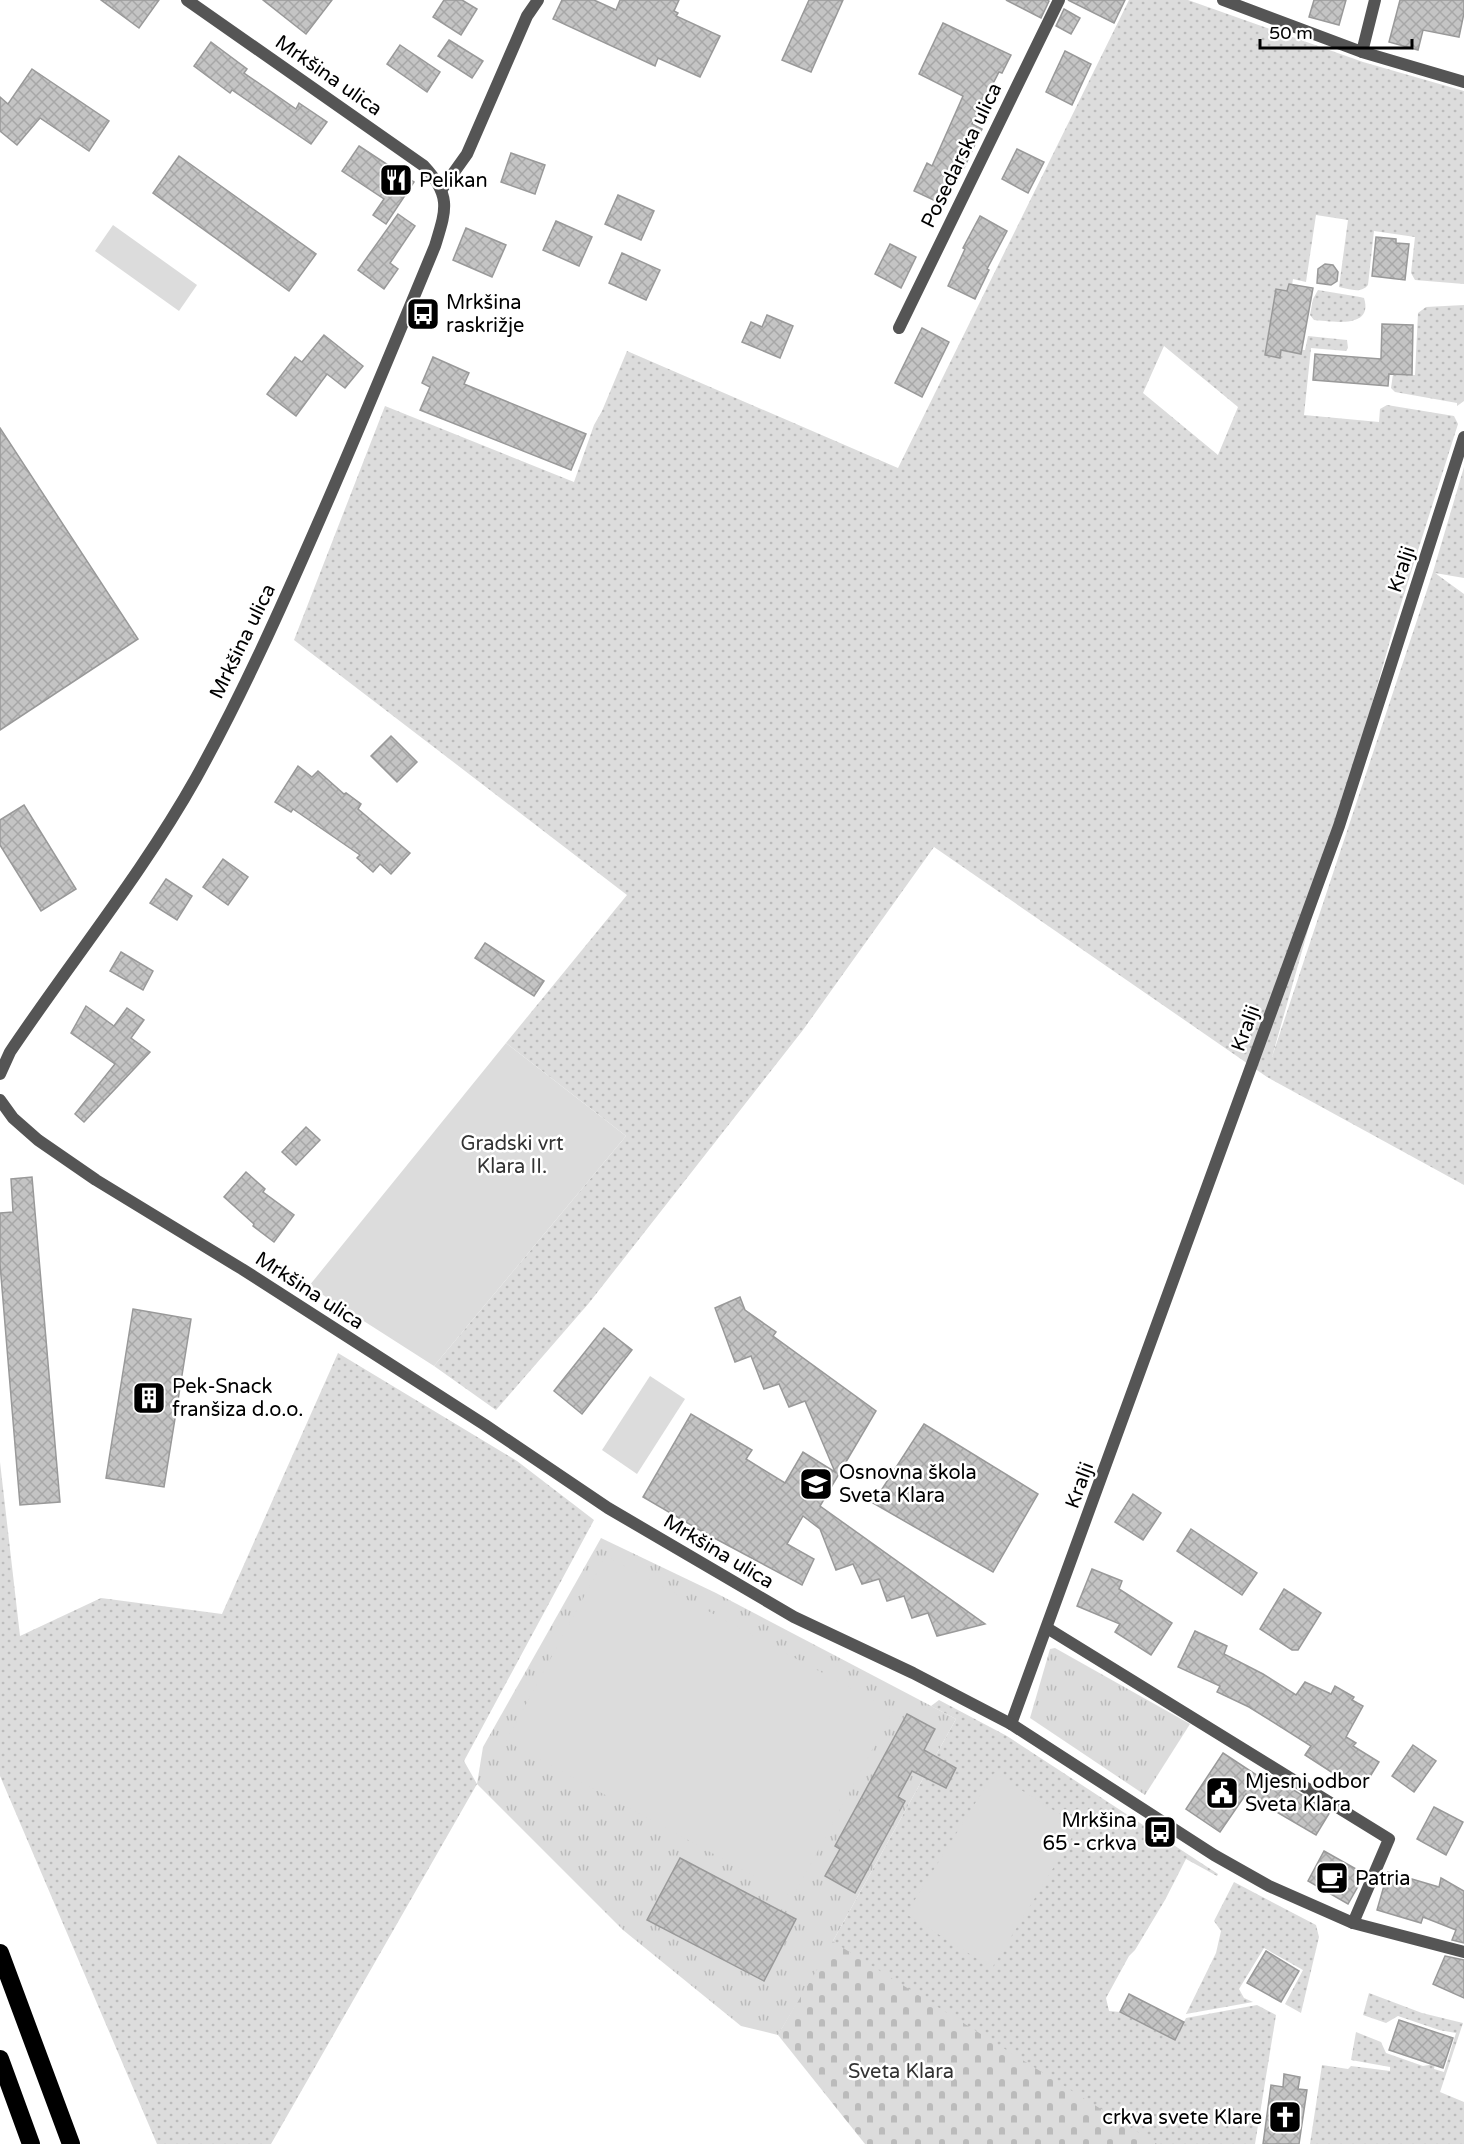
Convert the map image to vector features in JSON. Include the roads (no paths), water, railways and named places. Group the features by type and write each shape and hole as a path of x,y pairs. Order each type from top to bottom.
{"highway":[{"path":"0,1953 71,2144"},
{"path":"0,2059 31,2144"}],"street":[{"name":"Mrkšina ulica","path":"0,1074 10,1052 111,909 196,778 271,631 368,408 435,246 442,221 445,202 442,189 439,182 424,166 187,0"},
{"path":"442,189 467,154 527,16 538,0"},
{"name":"Posedarska ulica","path":"899,328 1059,0"},
{"path":"1222,0 1362,52 1464,82"},
{"path":"1362,52 1375,0"},
{"name":"Kralji","path":"1011,1724 1339,826 1464,437"},
{"name":"Mrkšina ulica","path":"0,1100 13,1118 38,1140 96,1180 242,1269 475,1418 608,1508 794,1617 913,1673 1011,1724 1214,1855 1269,1886 1353,1923 1464,1952"},
{"path":"1047,1628 1389,1839 1353,1923"}],"place":[{"name":"Pelikan","path":"396,180"},
{"name":"Mrkšina raskrižje","path":"423,314"},
{"name":"Pek-Snack franšiza d.o.o.","path":"149,1398"},
{"name":"Osnovna škola Sveta Klara","path":"816,1484"},
{"name":"Mjesni odbor Sveta Klara","path":"1222,1793"},
{"name":"Mrkšina 65 - crkva","path":"1160,1832"},
{"name":"Patria","path":"1332,1878"},
{"name":"crkva svete Klare","path":"1285,2117"}],"park label":[{"name":"Gradski vrt Klara II.","path":"512,1154"},
{"name":"Sveta Klara","path":"901,2071"}]}
